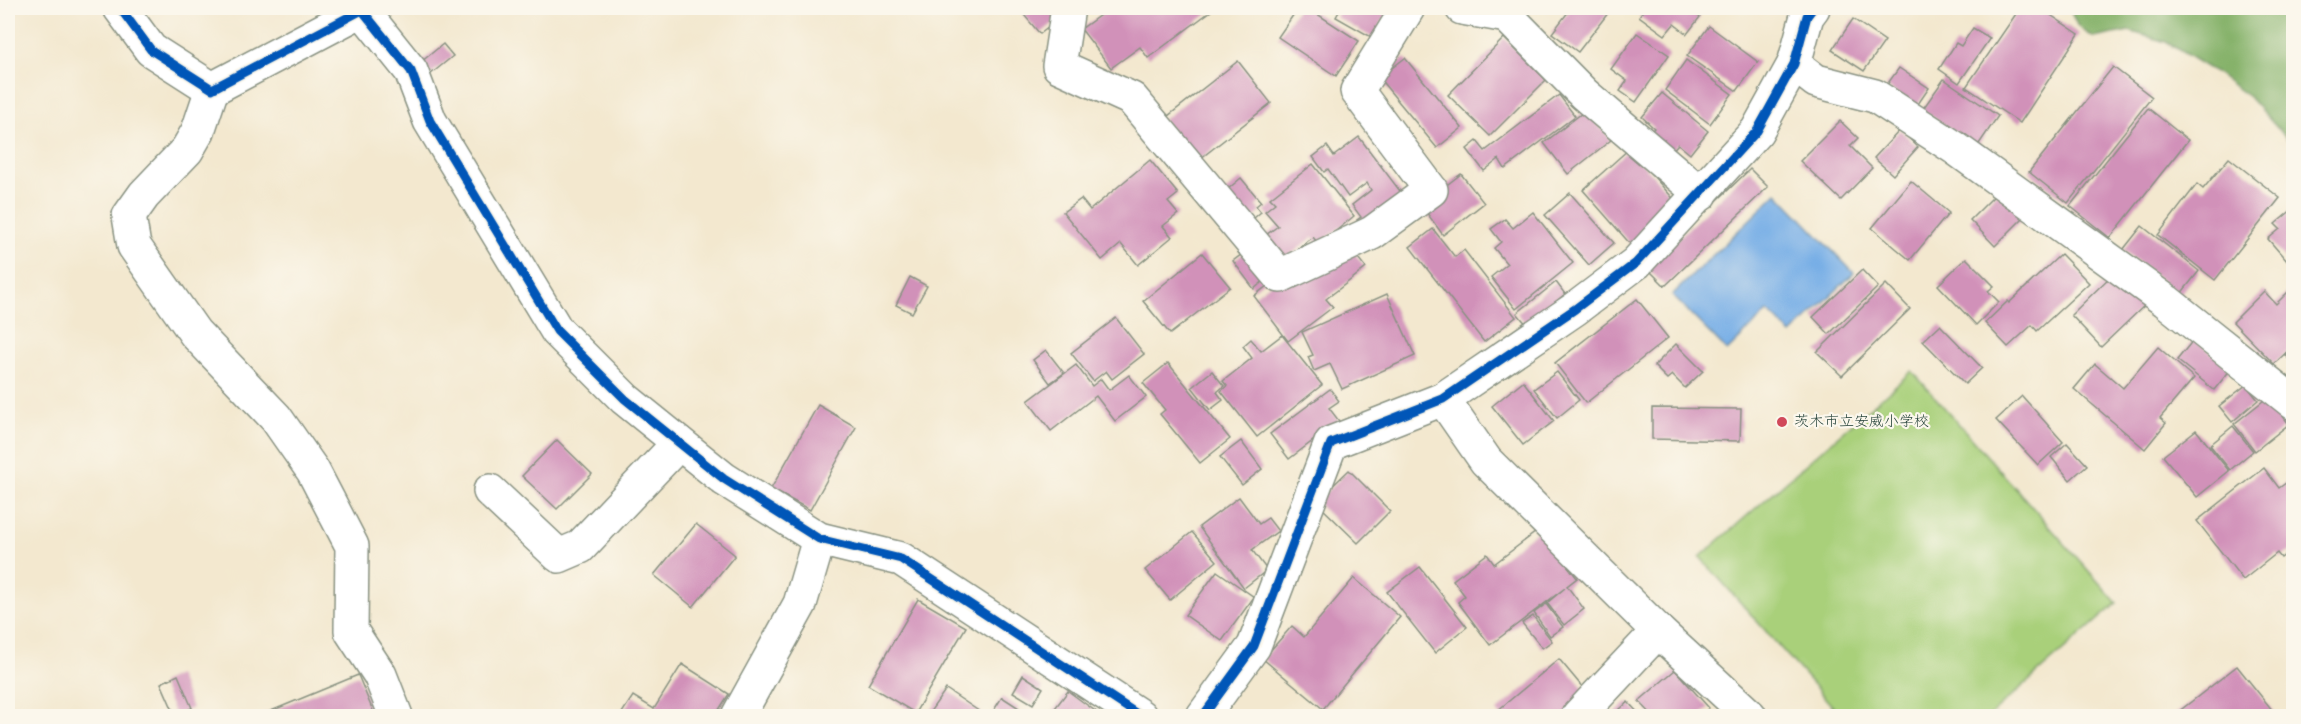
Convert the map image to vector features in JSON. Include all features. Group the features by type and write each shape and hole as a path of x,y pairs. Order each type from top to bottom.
{"street":[{"path":"120,8 151,50 212,89"},
{"path":"1068,8 1059,66 1132,99 1280,276 1372,233 1431,190 1357,91 1408,8"},
{"path":"1462,8 1507,16 1584,94 1701,194"},
{"path":"1203,717 1254,646 1331,443 1443,399 1575,309 1636,263 1757,131 1794,64 1812,8"},
{"path":"396,717 380,675 351,631 352,546 313,471 276,418 195,333 134,246 129,216 144,195 187,150 198,130 212,89 362,10 411,71 430,121 557,331 626,399 724,479 819,539 901,560 1140,717"},
{"path":"1794,64 1816,81 1875,96 1955,148 2166,301 2294,403"},
{"path":"1443,399 1486,461 1743,714"},
{"path":"490,491 559,556 580,547 679,443"},
{"path":"738,717 800,604 819,539"},
{"path":"1578,717 1658,631"}],"green space":[{"path":"2069,8 2293,8 2293,145 2250,98 2218,74 2166,42 2129,31 2094,38 2078,27"},
{"path":"1912,371 2117,603 1989,716 1841,716 1700,557"}],"water":[{"path":"1777,193 1854,273 1791,334 1768,311 1727,351 1672,295"}],"building":[{"path":"1034,8 1058,8 1064,15 1040,34 1024,15"},
{"path":"1110,8 1215,8 1148,58 1140,47 1111,68 1081,29"},
{"path":"1298,8 1308,8 1359,41 1336,76 1278,37"},
{"path":"1341,8 1380,8 1388,12 1373,38 1336,17"},
{"path":"1565,8 1612,8 1578,52 1552,33 1569,11"},
{"path":"1645,8 1687,8 1700,17 1687,34 1674,24 1665,35 1639,16"},
{"path":"2020,8 2040,8 2079,34 2020,123 1966,87"},
{"path":"1853,19 1885,41 1864,71 1832,50"},
{"path":"1709,26 1758,62 1737,91 1687,56"},
{"path":"1973,28 1990,38 1959,83 1939,69 1956,43 1961,46"},
{"path":"1637,33 1669,55 1636,102 1620,91 1627,81 1611,69"},
{"path":"1504,38 1546,80 1490,136 1448,95"},
{"path":"443,44 453,56 431,74 421,62"},
{"path":"1405,58 1462,128 1437,148 1379,78"},
{"path":"1686,60 1732,94 1710,124 1665,90"},
{"path":"1238,61 1271,103 1196,162 1163,120"},
{"path":"2113,67 2152,97 2068,203 2029,172"},
{"path":"1899,68 1929,88 1916,107 1886,86"},
{"path":"1944,79 1998,116 1977,147 1922,110"},
{"path":"1662,93 1708,131 1690,154 1678,144 1671,152 1649,134 1654,128 1642,117"},
{"path":"1559,95 1575,116 1505,169 1499,159 1484,171 1467,149 1477,141 1485,151"},
{"path":"2148,108 2188,140 2110,238 2070,206"},
{"path":"1586,110 1611,140 1568,174 1544,143"},
{"path":"1840,121 1858,138 1850,146 1872,168 1841,200 1800,161"},
{"path":"1900,130 1918,147 1893,175 1874,158"},
{"path":"1359,137 1406,199 1365,230 1357,220 1361,217 1352,205 1371,190 1367,183 1348,197 1328,169 1324,172 1313,157 1327,146 1334,156"},
{"path":"1629,149 1679,205 1632,246 1583,190"},
{"path":"2229,158 2280,198 2215,280 2158,235 2197,184 2203,189"},
{"path":"1150,160 1178,194 1168,202 1178,214 1163,226 1172,237 1138,265 1121,244 1102,260 1063,212 1081,199 1090,210"},
{"path":"1313,164 1354,216 1319,245 1313,237 1285,259 1266,235 1278,226 1265,211 1275,203 1270,198"},
{"path":"1750,169 1768,187 1665,286 1647,268"},
{"path":"1461,174 1484,203 1443,235 1421,205"},
{"path":"1241,178 1261,202 1256,206 1261,212 1247,224 1222,194"},
{"path":"1911,181 1949,213 1910,260 1872,228"},
{"path":"1999,191 2024,217 1995,246 1970,220"},
{"path":"1570,193 1614,243 1589,265 1545,215"},
{"path":"2294,208 2294,269 2268,239 2280,229 2275,224"},
{"path":"1533,212 1573,263 1516,309 1491,277 1507,264 1494,248 1501,242 1491,229 1505,219 1513,228"},
{"path":"2142,226 2199,271 2180,295 2123,250"},
{"path":"1433,229 1455,257 1464,250 1516,317 1484,342 1410,247"},
{"path":"1250,248 1271,275 1254,289 1233,261"},
{"path":"1352,250 1366,268 1326,299 1333,307 1288,341 1254,296 1271,283"},
{"path":"1202,253 1230,287 1170,334 1143,301"},
{"path":"2061,254 2089,283 2037,331 2032,325 2008,347 1985,323"},
{"path":"1966,258 1994,286 1988,291 1999,302 1976,325 1938,285"},
{"path":"1862,270 1878,287 1829,334 1813,317"},
{"path":"2116,271 2147,303 2101,347 2071,315"},
{"path":"910,277 927,286 912,313 896,305"},
{"path":"1556,282 1565,294 1527,325 1517,313"},
{"path":"1886,284 1910,309 1842,376 1817,352"},
{"path":"2264,291 2276,304 2288,292 2294,298 2294,345 2274,364 2233,322"},
{"path":"1387,294 1415,356 1342,389 1330,364 1314,371 1308,357 1313,355 1302,332"},
{"path":"1637,299 1668,338 1586,403 1555,363"},
{"path":"1116,318 1144,354 1112,379 1106,371 1093,381 1071,353"},
{"path":"1940,325 1982,368 1965,384 1923,341"},
{"path":"1282,335 1322,385 1257,437 1221,391 1227,386 1223,381 1252,358 1243,346 1251,339 1261,351"},
{"path":"2194,339 2231,369 2214,390 2177,360"},
{"path":"1676,344 1703,371 1685,388 1672,375 1667,379 1654,366"},
{"path":"2158,347 2194,378 2160,418 2166,423 2145,449 2074,389 2095,364 2123,388"},
{"path":"2294,347 2294,365 2285,355"},
{"path":"1046,350 1064,373 1050,383 1033,360"},
{"path":"1168,363 1230,439 1200,463 1160,414 1165,410 1143,383"},
{"path":"1076,365 1092,386 1101,379 1109,390 1129,375 1146,397 1115,421 1096,396 1051,431 1028,401"},
{"path":"1212,371 1224,386 1217,392 1223,400 1210,410 1192,387"},
{"path":"1557,372 1579,400 1557,418 1534,389"},
{"path":"1523,381 1554,421 1523,445 1492,406"},
{"path":"2246,385 2258,400 2232,422 2219,406"},
{"path":"1330,389 1339,401 1329,408 1339,421 1289,459 1270,434"},
{"path":"2022,396 2063,442 2038,465 1996,420"},
{"path":"2268,397 2289,424 2255,451 2234,424"},
{"path":"818,405 856,427 810,510 771,489"},
{"path":"1652,408 1741,409 1740,441 1652,439"},
{"path":"2233,426 2253,451 2230,470 2210,445"},
{"path":"2196,430 2229,471 2197,497 2163,456"},
{"path":"557,440 592,474 557,509 522,476"},
{"path":"1241,441 1262,469 1242,485 1220,457"},
{"path":"2067,443 2087,465 2070,480 2051,457"},
{"path":"2264,468 2279,488 2294,477 2294,548 2281,558 2277,553 2243,580 2197,521"},
{"path":"1349,470 1390,511 1358,543 1316,502"},
{"path":"1239,497 1259,524 1268,518 1278,531 1252,550 1267,570 1244,588 1199,527"},
{"path":"696,524 735,555 693,607 654,575"},
{"path":"1540,529 1577,578 1567,586 1584,609 1564,625 1547,603 1565,588 1490,645 1458,602 1465,596 1453,580 1487,554 1494,564"},
{"path":"1192,532 1217,561 1170,600 1145,570"},
{"path":"1420,567 1467,627 1435,653 1387,592"},
{"path":"1217,571 1254,597 1222,641 1185,615"},
{"path":"1354,578 1400,617 1323,709 1263,659 1292,626 1304,637"},
{"path":"918,599 966,627 915,713 868,685"},
{"path":"1546,604 1563,627 1550,636 1534,613"},
{"path":"1533,616 1552,641 1542,648 1522,623"},
{"path":"1559,659 1589,695 1564,716 1501,716 1497,711"},
{"path":"682,664 729,694 715,716 620,716 633,696 654,709"},
{"path":"2237,666 2277,716 2173,716"},
{"path":"1675,670 1709,708 1700,716 1653,716 1639,701"},
{"path":"178,675 192,708 175,715 161,683"},
{"path":"358,675 375,716 259,716"},
{"path":"1023,675 1043,688 1033,704 1013,692"},
{"path":"946,689 986,716 927,716"},
{"path":"1068,691 1102,716 1049,716"},
{"path":"1002,697 1019,708 1014,716 1004,716 994,710"},
{"path":"1628,702 1641,716 1612,716"}],"cycle path":[{"path":"120,8 151,50 212,89 362,10 411,71 430,121 557,331 625,399 724,479 819,539 901,559 1140,716"},
{"path":"1203,716 1254,646 1331,443 1443,399 1575,309 1636,263 1757,131 1794,64 1807,16 1813,8"}],"place":[{"name":"茨木市立安威小学校","path":"1782,422"}]}
